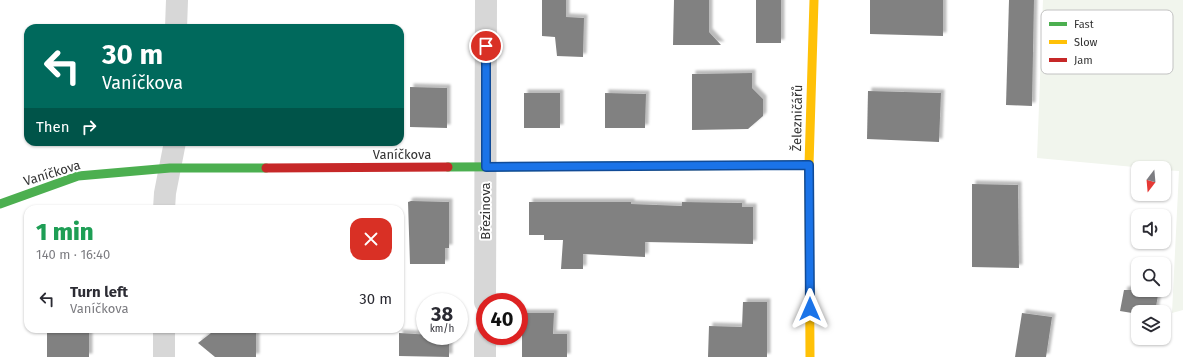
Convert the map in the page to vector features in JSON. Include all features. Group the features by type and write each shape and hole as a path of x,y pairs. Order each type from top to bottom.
{"street":[{"path":"176,24 177,0"},
{"name":"Březinova","path":"485,293 486,0"},
{"name":"Železničářů","path":"810,357 809,165 814,0"},
{"path":"164,205 164,193 174,146"},
{"name":"Vaníčkova","path":"0,204 78,176 170,168 809,165"},
{"path":"164,333 164,357"},
{"path":"485,345 485,357"}],"shaded area":[{"path":"1043,0 1183,0 1183,310 1172,313 1179,171 1171,170 1171,161 1131,161 1131,167 1037,158 1041,53 1041,74 1173,74 1173,10 1043,10"}],"building":[{"path":"542,0 566,0 566,17 584,18 583,57 557,56 555,37 542,36"},
{"path":"674,0 709,0 709,32 721,45 673,45"},
{"path":"756,0 781,0 781,43 756,43"},
{"path":"870,0 943,0 943,36 870,34"},
{"path":"1009,0 1034,0 1032,106 1006,105"},
{"path":"752,73 752,88 763,99 763,116 748,129 692,130 692,74"},
{"path":"410,87 447,88 447,128 410,127"},
{"path":"868,91 941,93 939,142 867,139"},
{"path":"524,93 560,93 560,128 524,128"},
{"path":"605,93 646,94 645,128 605,128"},
{"path":"972,184 1018,185 1019,268 972,267"},
{"path":"408,202 449,202 449,248 445,248 445,264 410,264"},
{"path":"529,202 631,202 631,204 682,206 682,202 742,203 742,207 753,207 753,244 645,242 645,257 583,254 583,269 561,269 563,240 544,240 544,235 529,235"},
{"path":"1124,290 1131,290 1131,297 1158,297 1156,305 1131,305 1131,313 1120,311"},
{"path":"743,302 767,302 767,357 708,357 709,326 742,327"},
{"path":"528,313 554,313 553,334 567,334 567,357 522,357 522,345 528,345"},
{"path":"1022,313 1052,317 1046,357 1015,357"},
{"path":"47,333 89,333 89,357 47,357"},
{"path":"211,333 256,333 256,357 215,357 198,343"},
{"path":"399,333 416,334 416,345 449,345 449,357 399,356"}],"traffic: fast":[{"path":"448,167 646,166"},
{"path":"0,204 78,176 170,168 266,168"}],"traffic: slow":[{"path":"810,357 809,165 814,0"},
{"path":"646,166 809,165"}],"traffic: jam":[{"path":"266,168 448,167"}],"route":[{"path":"486,46 486,167 809,165 810,309"}]}
